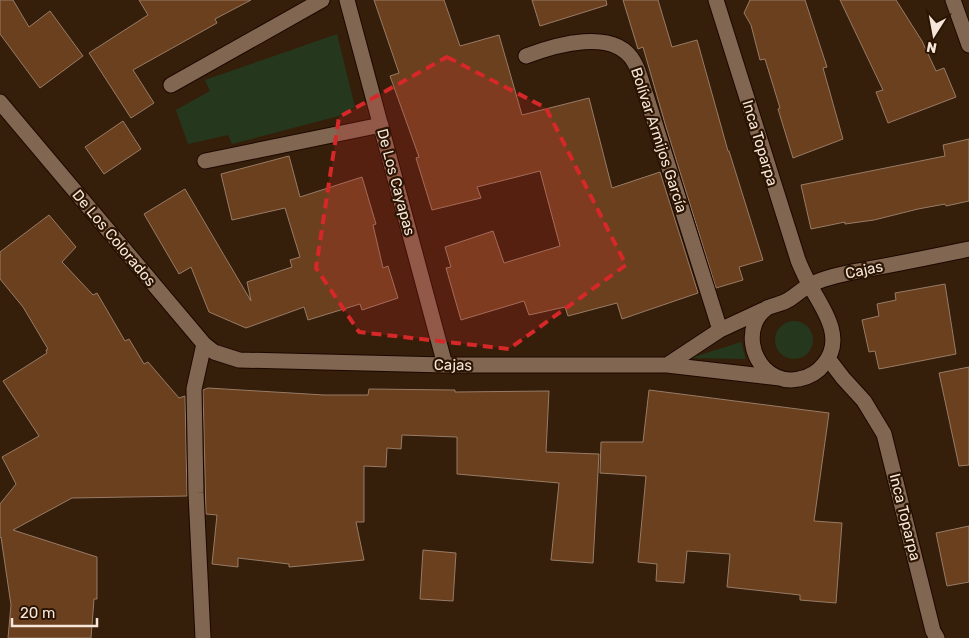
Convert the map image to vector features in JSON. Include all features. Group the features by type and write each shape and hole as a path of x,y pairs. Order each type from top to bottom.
{"street":[{"path":"171,86 322,0"},
{"name":"De Los Cayapas","path":"347,0 446,365"},
{"name":"Inca Toparpa","path":"716,0 785,222 798,260 810,285"},
{"path":"953,0 969,45"},
{"name":"Bolívar Armijos García","path":"526,56 554,46 588,41 617,45 634,61 720,330"},
{"name":"De Los Colorados","path":"0,102 204,344 214,352 239,360"},
{"path":"204,161 381,125"},
{"name":"Cajas","path":"667,365 720,330 765,309 786,302 810,285 833,277 969,249"},
{"path":"810,285 822,304 833,334 832,350 828,360"},
{"path":"765,309 757,319 752,330 753,350 763,367 780,378"},
{"path":"203,638 196,493 194,389 204,344"},
{"name":"Cajas","path":"239,360 446,365 667,365 794,380 807,377 819,370 828,360"},
{"name":"Inca Toparpa","path":"828,360 864,401 884,434 936,638"}],"highlighted area":[{"path":"447,57 546,108 626,265 509,349 359,332 316,268 339,117"}],"green space":[{"path":"337,34 355,107 346,114 232,144 228,135 188,144 176,110 210,91 205,80"},
{"path":"794,321 808,326 813,340 808,354 794,359 780,354 775,340 780,326"},
{"path":"741,342 746,359 691,358"}],"building":[{"path":"0,0 13,0 29,27 50,11 83,56 40,88 0,34"},
{"path":"139,0 251,0 215,19 217,23 133,70 154,103 131,118 89,53 148,15"},
{"path":"374,0 444,0 460,46 499,35 522,115 589,98 612,188 660,172 698,293 622,319 617,303 568,316 565,307 529,315 524,301 461,320 446,268 451,267 445,247 493,231 504,263 560,246 540,171 477,187 481,198 432,210 416,158 419,157 390,76 399,73"},
{"path":"532,0 606,0 607,5 540,26"},
{"path":"623,0 658,0 672,47 697,40 728,151 763,260 739,267 743,280 716,288 643,47 638,49"},
{"path":"750,0 805,0 827,67 823,68 843,139 793,158 765,59 760,60 751,25 744,13"},
{"path":"840,0 896,0 922,41 936,71 944,68 956,97 888,123 876,92 883,90"},
{"path":"123,121 141,149 104,174 85,147"},
{"path":"969,139 969,201 918,209 874,220 845,224 845,222 811,229 801,185 945,156 943,145"},
{"path":"289,156 300,197 362,177 376,224 373,225 383,268 388,266 398,298 362,310 360,304 308,320 304,307 246,328 209,312 191,267 179,274 144,214 185,189 251,301 247,282 292,267 290,260 300,257 285,208 232,220 221,174"},
{"path":"49,215 76,247 62,262 93,295 97,293 125,341 129,339 144,364 148,362 179,398 185,396 187,496 72,498 13,530 97,557 97,599 94,599 91,638 8,638 11,605 0,538 0,504 16,484 2,457 39,436 3,381 47,353 46,350 48,349 23,307 0,279 0,252"},
{"path":"945,284 956,354 879,369 875,351 869,352 862,320 879,316 877,304 896,300 895,293"},
{"path":"969,367 969,465 959,466 939,373"},
{"path":"208,388 324,395 368,395 369,389 455,390 455,392 549,391 546,452 599,454 593,563 551,560 559,483 457,474 457,437 402,435 401,449 387,448 386,467 364,466 364,522 356,522 364,560 289,567 289,564 238,558 238,567 212,564 217,515 206,514 203,390"},
{"path":"649,390 829,413 814,521 842,523 836,603 800,600 800,595 727,587 730,554 687,551 684,583 656,581 657,564 638,562 646,476 600,473 601,442 643,442"},
{"path":"969,526 969,582 947,586 936,533"},
{"path":"423,550 456,553 453,601 420,599"}]}
